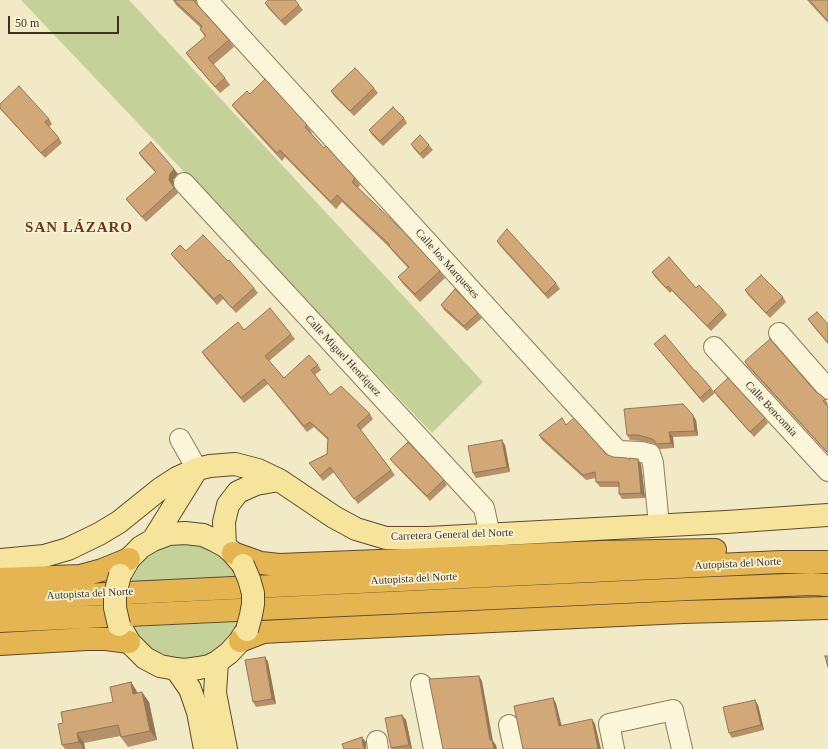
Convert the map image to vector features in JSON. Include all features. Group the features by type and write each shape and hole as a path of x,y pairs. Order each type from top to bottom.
{"highway":[{"path":"234,555 261,563 279,565 602,552 828,549"},
{"name":"Autopista del Norte","path":"0,598 766,562 828,562"},
{"path":"0,579 80,576 102,570 125,567"},
{"name":"Autopista del Norte","path":"0,621 689,589 811,584 828,585"},
{"path":"244,635 281,631 676,612 828,608"},
{"path":"0,644 106,639 124,634"}],"main road":[{"name":"Carretera General del Norte","path":"0,560 44,556 68,549 99,534 119,522 160,489 177,478 197,469 210,466 235,464 258,470 279,480 334,517 356,529 386,538 428,538 490,535 828,515"},
{"path":"153,540 197,469"},
{"path":"234,555 214,540 203,535 186,533 169,534 153,540 141,547 125,567 115,594 115,608 124,634 145,658 160,666 176,669 185,670 209,666 229,653 244,635 252,615 253,593 249,579 234,555 224,522 228,505 238,492 256,484 279,480"},
{"path":"217,662 215,693 226,749"},
{"path":"176,669 190,689 198,712 205,749"}],"street":[{"name":"Calle los Marqueses","path":"207,0 606,438 618,450 650,454 653,463 659,525"},
{"name":"Calle Miguel Henríquez","path":"184,183 484,508 490,535"},
{"path":"779,333 828,389"},
{"name":"Calle Bencomia","path":"714,347 828,470"},
{"path":"180,439 197,469"},
{"path":"421,684 434,749"},
{"path":"614,749 609,724 673,710 682,749"},
{"path":"509,725 514,749"}],"green space":[{"path":"21,0 129,0 483,382 432,433"},
{"path":"178,544 192,544 205,548 218,555 229,566 235,576 131,582 138,568 146,558 162,548"},
{"path":"238,622 224,643 213,651 199,657 185,659 168,657 153,650 141,640 133,627"}],"building":[{"path":"174,0 193,0 229,40 208,58 225,78 215,87 186,53 206,36 200,29 202,26"},
{"path":"268,0 295,0 299,5 281,21 265,3"},
{"path":"809,0 828,0 828,21"},
{"path":"355,68 374,88 350,111 331,91"},
{"path":"265,79 307,125 305,127 324,148 326,146 355,178 352,182 403,231 440,271 415,294 398,277 409,267 389,246 390,245 337,195 331,202 280,150 277,153 232,105 247,91 250,94"},
{"path":"19,86 49,119 45,122 59,138 41,153 0,108 0,104"},
{"path":"393,107 404,118 380,141 369,130"},
{"path":"420,135 429,145 420,154 411,144"},
{"path":"151,142 174,169 170,174 169,180 174,188 142,217 126,199 156,172 139,153"},
{"path":"507,229 556,283 545,294 497,241"},
{"path":"203,235 228,261 229,260 254,288 232,308 220,294 214,299 171,254 180,245 186,251"},
{"path":"669,257 696,288 699,285 723,310 707,326 668,286 666,288 652,272"},
{"path":"761,275 783,297 766,313 745,290"},
{"path":"455,289 478,313 464,326 441,305"},
{"path":"270,308 291,334 265,356 284,378 309,355 318,365 311,370 330,395 341,386 370,414 357,425 391,470 354,499 330,467 320,476 309,463 327,454 328,438 310,422 304,426 264,379 241,398 202,352 238,322 244,330"},
{"path":"817,312 828,324 828,343 808,319"},
{"path":"665,335 711,388 700,398 654,344"},
{"path":"770,339 816,392 825,399 823,401 828,407 828,453 745,362"},
{"path":"728,378 765,418 750,432 714,391"},
{"path":"683,404 693,415 695,431 669,432 671,443 656,444 654,440 649,438 638,435 627,435 624,409"},
{"path":"562,418 566,425 574,418 606,454 613,457 627,458 630,460 629,458 638,459 641,493 619,494 619,482 596,482 595,472 583,475 539,435"},
{"path":"502,440 507,467 473,473 468,446"},
{"path":"408,442 444,480 427,496 390,459"},
{"path":"825,656 828,656 828,667"},
{"path":"265,657 272,699 253,702 245,660"},
{"path":"479,676 490,740 492,740 494,749 443,749 429,679"},
{"path":"131,682 133,694 142,692 150,731 121,737 118,725 77,733 79,742 62,745 58,724 63,723 61,712 113,702 110,687"},
{"path":"553,698 559,726 592,719 598,749 523,749 514,706"},
{"path":"755,700 761,725 729,733 723,707"},
{"path":"402,715 409,745 391,748 385,718"},
{"path":"362,737 363,746 365,749 344,749 342,744"}],"district":[{"name":"SAN LÁZARO","path":"79,228"}]}
